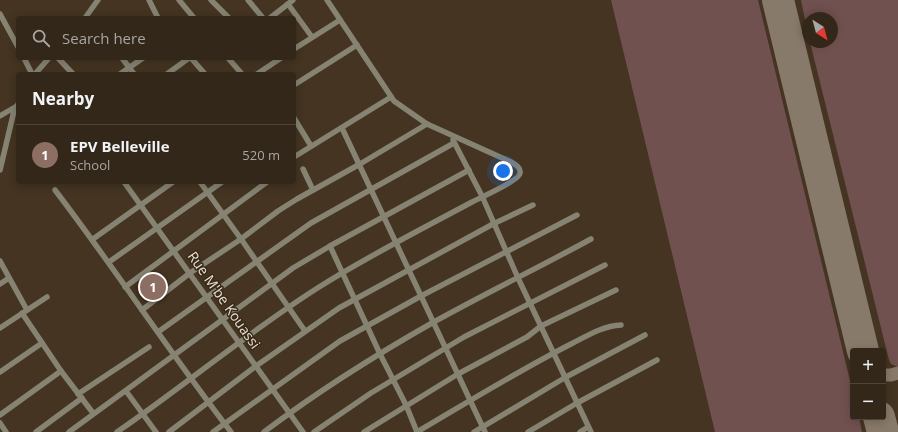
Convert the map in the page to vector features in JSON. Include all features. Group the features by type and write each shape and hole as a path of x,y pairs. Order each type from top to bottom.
{"street":[{"path":"88,16 98,0"},
{"path":"149,0 156,16"},
{"path":"179,0 192,16"},
{"path":"211,0 226,16"},
{"path":"248,0 261,16"},
{"path":"273,16 293,0"},
{"path":"117,432 239,342 316,289 342,273 482,196 515,180 519,176 519,168 512,162 427,124 401,106 391,97 327,0"},
{"path":"288,4 312,37"},
{"path":"0,14 16,43"},
{"path":"296,48 340,20"},
{"path":"296,84 356,45"},
{"path":"25,60 33,72"},
{"path":"36,72 47,60"},
{"path":"60,60 71,72"},
{"path":"123,60 132,72"},
{"path":"123,72 140,60"},
{"path":"170,72 187,60"},
{"path":"192,60 203,72"},
{"path":"230,60 240,72"},
{"path":"260,72 278,60"},
{"path":"296,156 391,97"},
{"path":"0,116 16,106"},
{"path":"0,170 16,107"},
{"path":"296,121 311,146"},
{"path":"142,310 190,273 241,239 278,211 427,124"},
{"path":"296,130 300,127"},
{"path":"342,128 410,270 433,323 483,429"},
{"path":"450,135 482,196 518,278 553,353 566,377 589,430 580,432"},
{"path":"158,332 311,223 454,143"},
{"path":"303,169 313,190"},
{"path":"69,432 293,268 330,246 469,170"},
{"name":"Rue M'be Kouassi","path":"125,184 303,432"},
{"path":"92,239 170,184"},
{"path":"201,184 305,331"},
{"path":"109,262 219,184"},
{"path":"125,287 264,184"},
{"path":"55,190 109,262 125,287 231,432"},
{"path":"169,432 256,366 305,331 355,299 533,204"},
{"path":"213,432 340,342 421,296 577,215"},
{"path":"264,432 333,382 380,354 433,323 591,240"},
{"path":"330,246 380,354 406,405 417,432 553,353 600,330 611,326 621,325"},
{"path":"0,261 24,311 42,343 93,413"},
{"path":"314,432 371,393 464,337 605,265"},
{"path":"0,284 9,278"},
{"path":"364,432 458,374 527,337 541,326 616,290"},
{"path":"0,328 47,296"},
{"path":"474,432 483,429 566,377 646,335"},
{"path":"0,372 42,343"},
{"path":"36,432 80,396 149,347"},
{"path":"528,432 577,403 657,360"},
{"path":"0,415 61,370"},
{"path":"126,390 156,432"},
{"path":"0,423 6,432"},
{"path":"77,426 82,432"}],"shaded area":[{"path":"611,0 758,0 850,381 850,420 860,420 862,432 715,432"},
{"path":"801,0 898,0 898,367 891,364 889,360 811,48 838,48 838,12 803,12"}],"taxiway":[{"path":"886,375 898,373"}],"runway":[{"path":"778,0 862,348"},
{"path":"880,420 883,432"}],"place":[{"name":"EPV Belleville","path":"153,287"}]}
